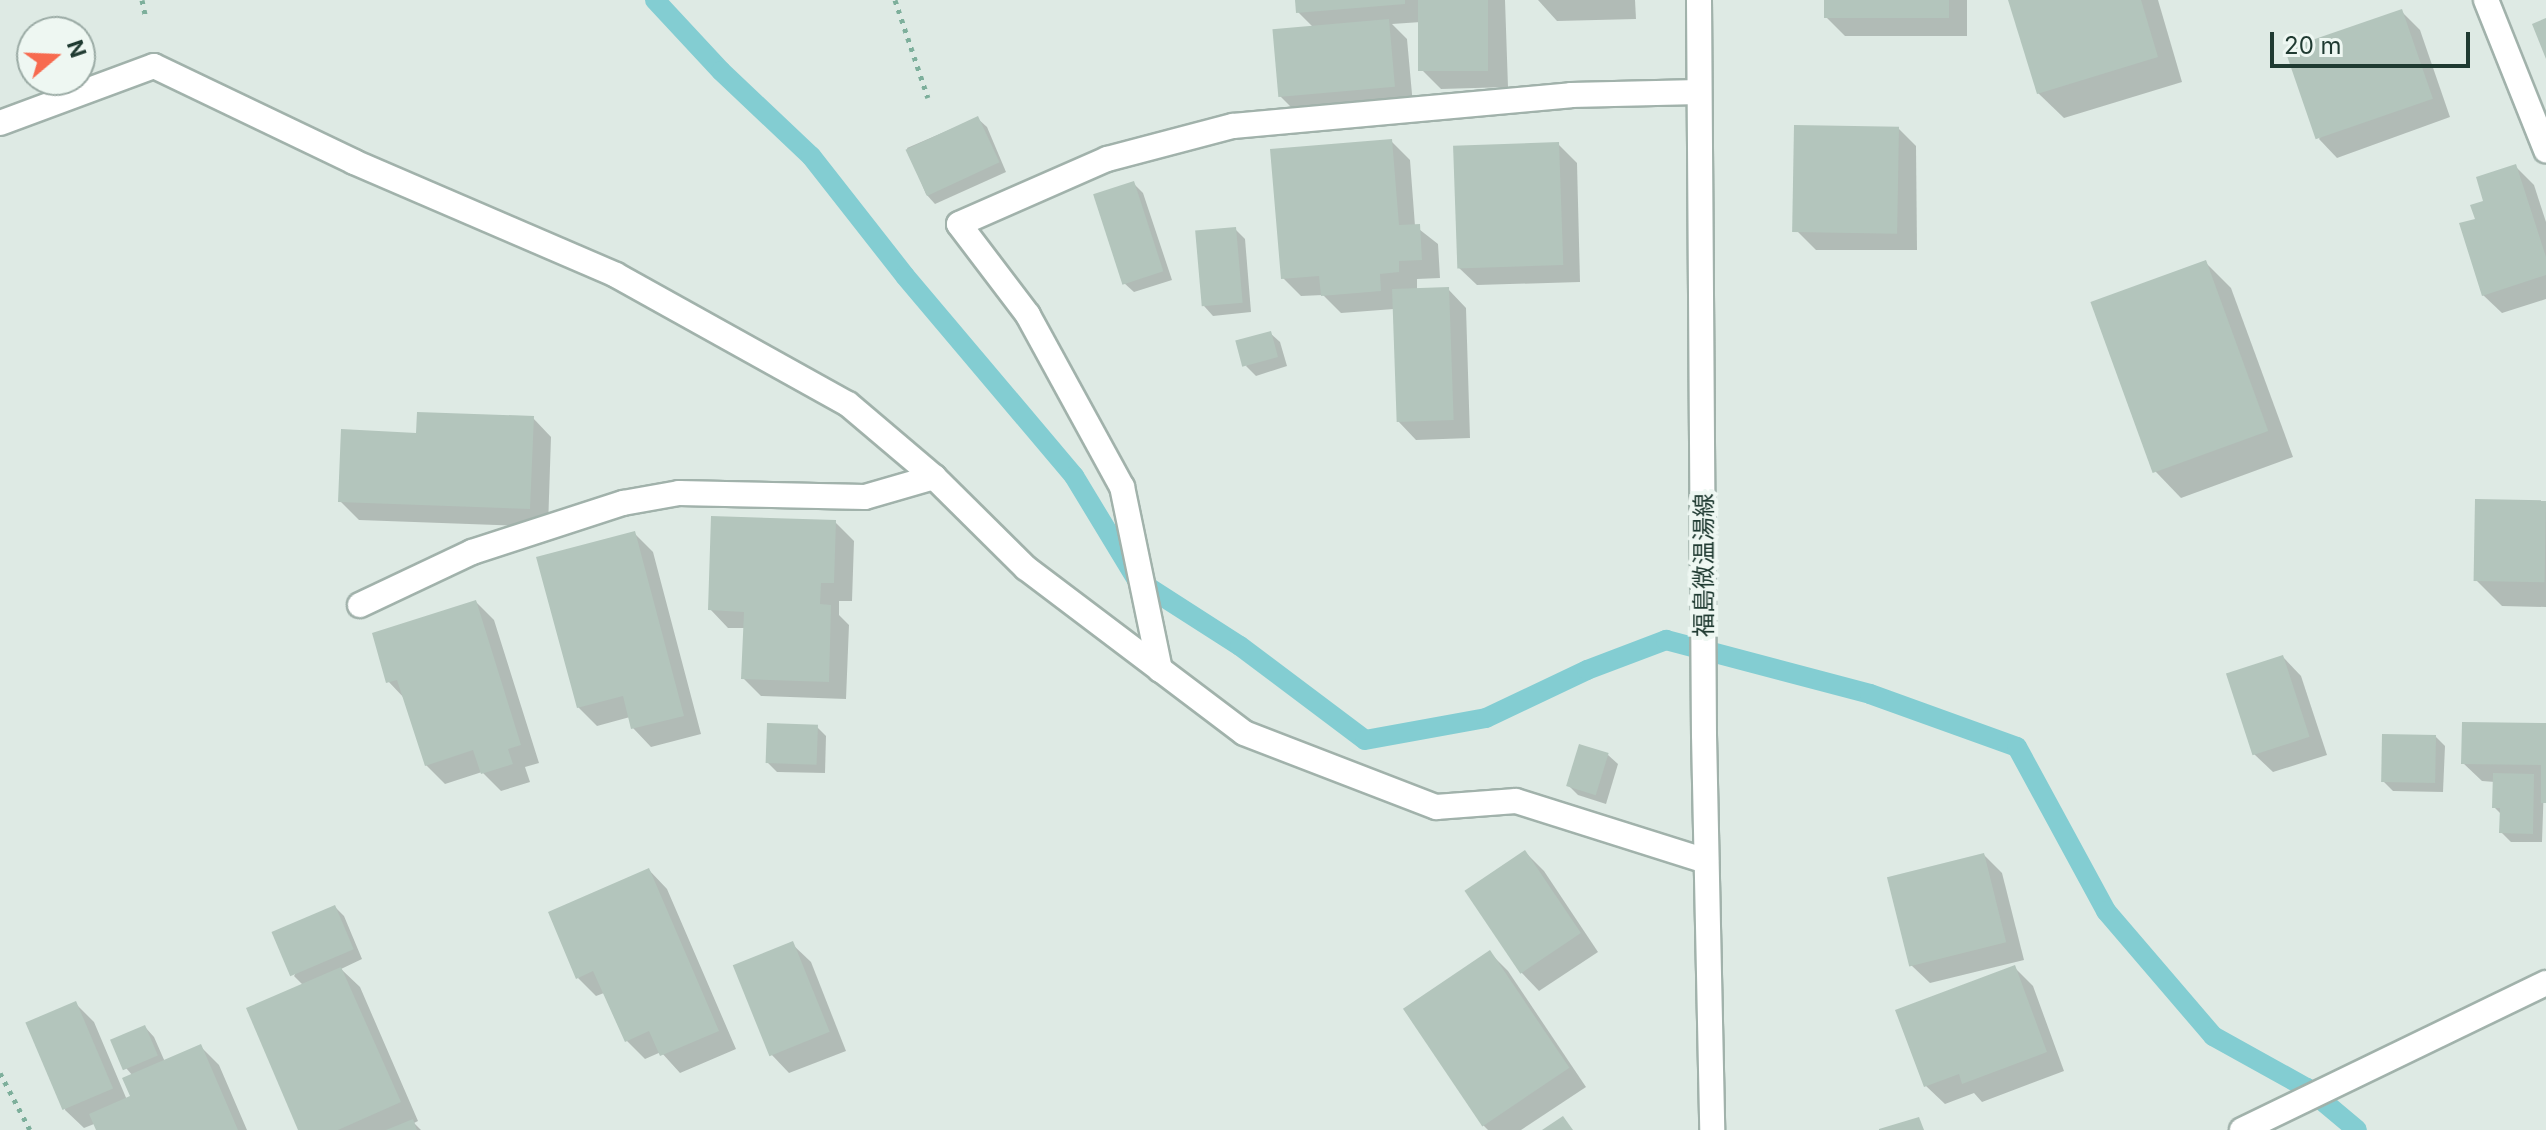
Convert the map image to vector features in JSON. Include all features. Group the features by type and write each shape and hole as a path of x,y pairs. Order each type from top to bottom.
{"street":[{"name":"福島微温湯線","path":"1699,0 1704,735 1712,1130"},
{"path":"2486,0 2546,150"},
{"path":"0,123 154,66 354,162 616,275 848,404 934,477 1026,568 1244,733 1436,807 1516,801 1706,861"},
{"path":"1160,670 1122,487 1028,315 959,224 1107,159 1233,126 1571,95 1699,92"},
{"path":"360,605 472,552 623,503 679,493 865,497 934,477"},
{"path":"2242,1130 2546,983"}],"path":[{"path":"895,0 928,98"},
{"path":"0,1073 30,1130"}],"building":[{"path":"1295,0 1405,0 1405,4 1296,13"},
{"path":"1418,0 1488,0 1488,71 1418,71"},
{"path":"1824,0 1949,0 1949,18 1824,18"},
{"path":"2008,0 2141,0 2158,57 2037,94"},
{"path":"2402,9 2433,99 2316,139 2285,49"},
{"path":"2546,18 2546,59 2532,24"},
{"path":"1389,19 1395,87 1278,97 1272,29"},
{"path":"978,116 1000,162 927,196 905,150"},
{"path":"1794,125 1899,127 1897,234 1792,232"},
{"path":"1392,139 1399,225 1420,224 1422,260 1399,261 1399,272 1380,274 1381,291 1321,296 1319,276 1281,279 1270,149"},
{"path":"1559,142 1563,265 1457,269 1453,146"},
{"path":"2516,164 2546,257 2546,275 2482,296 2459,223 2475,219 2470,205 2483,201 2476,177"},
{"path":"1134,181 1163,271 1122,285 1093,194"},
{"path":"1236,227 1243,303 1202,306 1195,231"},
{"path":"2206,260 2268,431 2153,473 2090,302"},
{"path":"1449,287 1454,420 1397,422 1392,289"},
{"path":"1271,331 1278,357 1242,367 1235,341"},
{"path":"417,412 534,416 530,509 338,502 341,429 416,433"},
{"path":"2475,499 2546,500 2545,582 2474,581"},
{"path":"711,516 836,520 834,583 821,583 820,604 831,605 829,682 741,679 744,612 708,610"},
{"path":"635,531 684,716 631,729 623,696 577,708 536,557"},
{"path":"476,600 521,745 508,749 513,764 481,774 473,750 425,766 397,680 386,683 372,633"},
{"path":"2283,655 2310,737 2253,755 2226,674"},
{"path":"2462,722 2546,723 2546,803 2541,803 2541,765 2461,764"},
{"path":"767,723 818,725 817,765 766,763"},
{"path":"2382,734 2436,735 2435,783 2381,782"},
{"path":"1579,744 1609,753 1596,795 1566,786"},
{"path":"2493,773 2534,774 2533,834 2499,833 2500,808 2492,808"},
{"path":"1525,850 1581,933 1520,974 1464,891"},
{"path":"1984,853 2006,942 1909,966 1887,877"},
{"path":"649,868 719,1031 660,1056 649,1031 625,1042 593,971 576,979 548,912"},
{"path":"335,905 354,949 290,976 271,932"},
{"path":"793,941 830,1032 769,1056 733,965"},
{"path":"1490,950 1569,1068 1482,1126 1403,1009"},
{"path":"2015,965 2047,1052 1962,1084 1959,1074 1924,1087 1895,1010"},
{"path":"341,967 401,1102 338,1130 298,1130 246,1008"},
{"path":"76,1001 113,1088 62,1110 25,1022"},
{"path":"145,1025 158,1055 123,1070 110,1040"},
{"path":"201,1044 238,1130 96,1130 89,1114 130,1096 122,1078"},
{"path":"1563,1116 1573,1130 1542,1130"},
{"path":"1919,1117 1924,1130 1879,1130 1879,1129"},
{"path":"413,1119 417,1130 386,1130"}],"waterway":[{"path":"655,0 721,71 811,156 905,276 1074,476 1137,580 1240,646 1365,740 1486,718 1587,670 1666,640 1870,694 2017,747 2106,911 2213,1036 2307,1088 2357,1130"}]}
